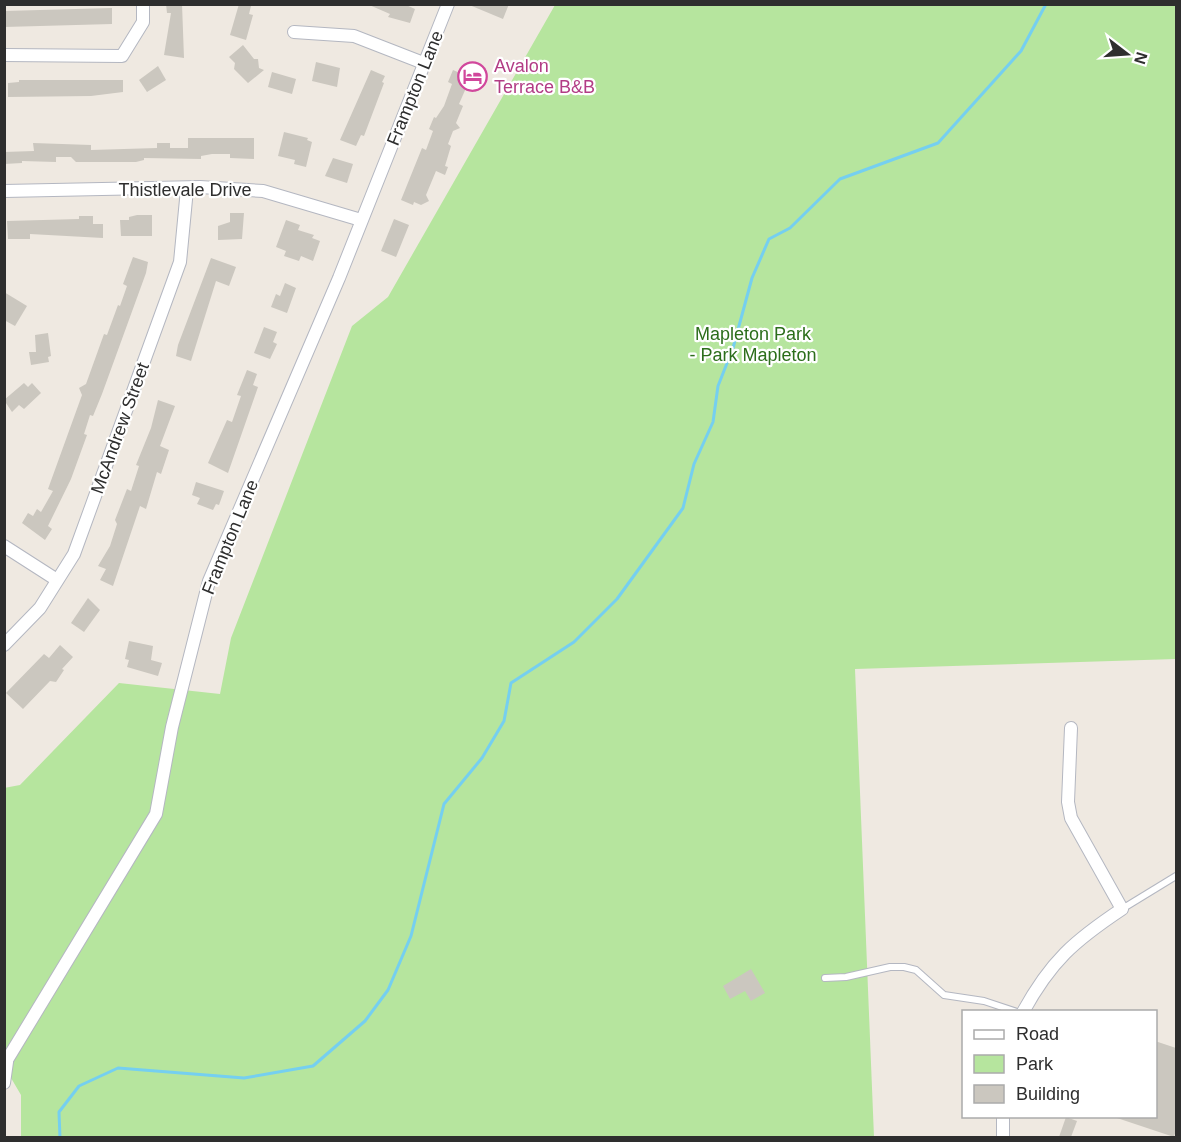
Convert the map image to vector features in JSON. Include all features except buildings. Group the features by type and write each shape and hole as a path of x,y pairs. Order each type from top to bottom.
{"street":[{"path":"4,56 122,56 143,21 143,4"},
{"name":"Frampton Lane","path":"4,1083 5,1063 156,814 172,727 209,580 426,64 448,4"},
{"path":"294,32 354,36 426,64"},
{"name":"Thistlevale Drive","path":"4,191 187,189 263,191 361,220"},
{"name":"McAndrew Street","path":"4,645 40,608 74,554 180,262 187,189"},
{"path":"4,546 57,580"},
{"path":"1024,1010 1046,973 1061,954 1122,909 1071,818 1068,802 1071,728"},
{"path":"1003,1118 1003,1137"}],"lane":[{"path":"1122,909 1176,876"},
{"path":"825,978 846,977 890,967 904,967 916,970 944,995 984,1000 1014,1010"}],"green space":[{"name":"Mapleton Park - Park Mapleton","path":"555,5 1176,5 1176,659 855,669 874,1137 21,1137 21,1095 4,1066 4,788 20,785 119,683 220,694 231,638 352,326 388,297"}],"waterway":[{"path":"60,1138 59,1112 79,1086 118,1068 244,1078 313,1066 365,1021 388,990 411,936 444,804 482,758 504,721 511,683 574,642 617,599 683,508 694,464 713,422 718,386 733,348 752,278 769,239 790,228 840,179 938,143 1021,51 1046,4"}],"place":[{"name":"Avalon Terrace B&B","path":"473,76"}]}
